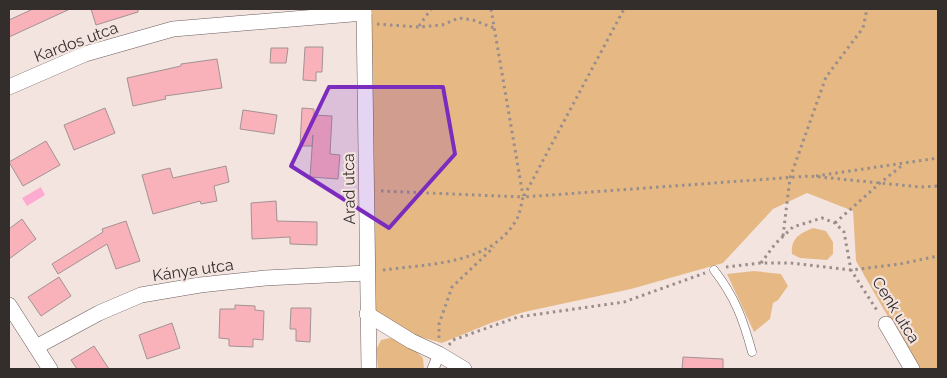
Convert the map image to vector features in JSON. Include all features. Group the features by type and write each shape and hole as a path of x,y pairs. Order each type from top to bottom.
{"street":[{"name":"Kardos utca","path":"9,87 85,54 173,29 364,15"},
{"name":"Arad utca","path":"364,15 369,369"},
{"name":"Kánya utca","path":"36,347 99,313 141,295 200,285 265,278 367,273"},
{"path":"9,305 50,369"},
{"path":"367,314 411,341 439,354 464,369"},
{"name":"Cenk utca","path":"886,324 912,369"},
{"path":"433,369 439,354"}],"lane":[{"path":"714,270 728,288 744,320 752,352"}],"path":[{"path":"418,27 432,9"},
{"path":"491,9 523,197"},
{"path":"439,354 439,324 452,287 496,245 516,222 523,197 624,9"},
{"path":"783,236 790,178 826,77 863,28 867,9"},
{"path":"364,15 418,27 442,25 459,18 473,20 494,28"},
{"path":"366,191 523,197 790,178 938,158"},
{"path":"836,224 904,163"},
{"path":"810,176 920,187 938,186"},
{"path":"760,263 775,244 793,227 822,218 836,224 844,232 851,270"},
{"path":"367,273 460,259 496,245"},
{"path":"439,354 453,340 518,317 624,302 724,267 760,263 790,263 851,270 900,264 938,256"},
{"name":"Cenk utca","path":"851,270 886,324"}],"highlighted area":[{"path":"329,87 443,87 455,154 389,228 291,166"}],"shaded area":[{"path":"372,9 938,9 938,369 918,369 856,261 853,211 807,193 773,209 723,263 631,289 524,312 442,343 417,336 373,309"},
{"path":"41,187 45,195 27,206 22,198"},
{"path":"813,228 826,231 833,242 833,254 827,260 800,258 792,254 794,240"},
{"path":"754,271 781,274 788,286 778,300 773,303 770,319 754,332 727,274"},
{"path":"390,338 408,344 423,358 424,369 378,369 376,350 381,340"}],"building":[{"path":"33,9 70,9 9,37 9,20"},
{"path":"91,9 138,9 138,12 96,25"},
{"path":"305,47 323,47 322,72 316,72 316,81 303,80"},
{"path":"271,48 288,48 286,63 270,63"},
{"path":"217,59 222,88 165,96 166,99 133,106 127,78 181,66 181,64"},
{"path":"105,108 115,133 74,150 64,125"},
{"path":"302,108 314,109 314,115 332,116 330,154 340,155 338,179 310,177 313,135 312,146 300,146"},
{"path":"243,110 277,115 274,134 240,129"},
{"path":"46,141 60,165 23,186 9,162"},
{"path":"226,166 229,182 214,186 217,201 201,204 200,201 153,214 142,175 170,168 173,178"},
{"path":"276,201 277,221 317,222 317,245 290,244 290,237 252,239 251,203"},
{"path":"22,219 36,239 9,259 9,229"},
{"path":"126,221 140,261 116,269 107,244 58,274 52,264 103,232 102,229"},
{"path":"59,277 71,296 41,316 28,297"},
{"path":"235,305 255,306 255,310 264,311 263,340 253,339 253,347 229,346 229,339 219,338 220,309 235,309"},
{"path":"291,308 311,308 310,342 296,341 296,329 290,329"},
{"path":"172,323 180,348 147,359 139,335"},
{"path":"94,346 109,369 77,369 71,360"},
{"path":"683,357 723,359 723,369 682,369"}]}
